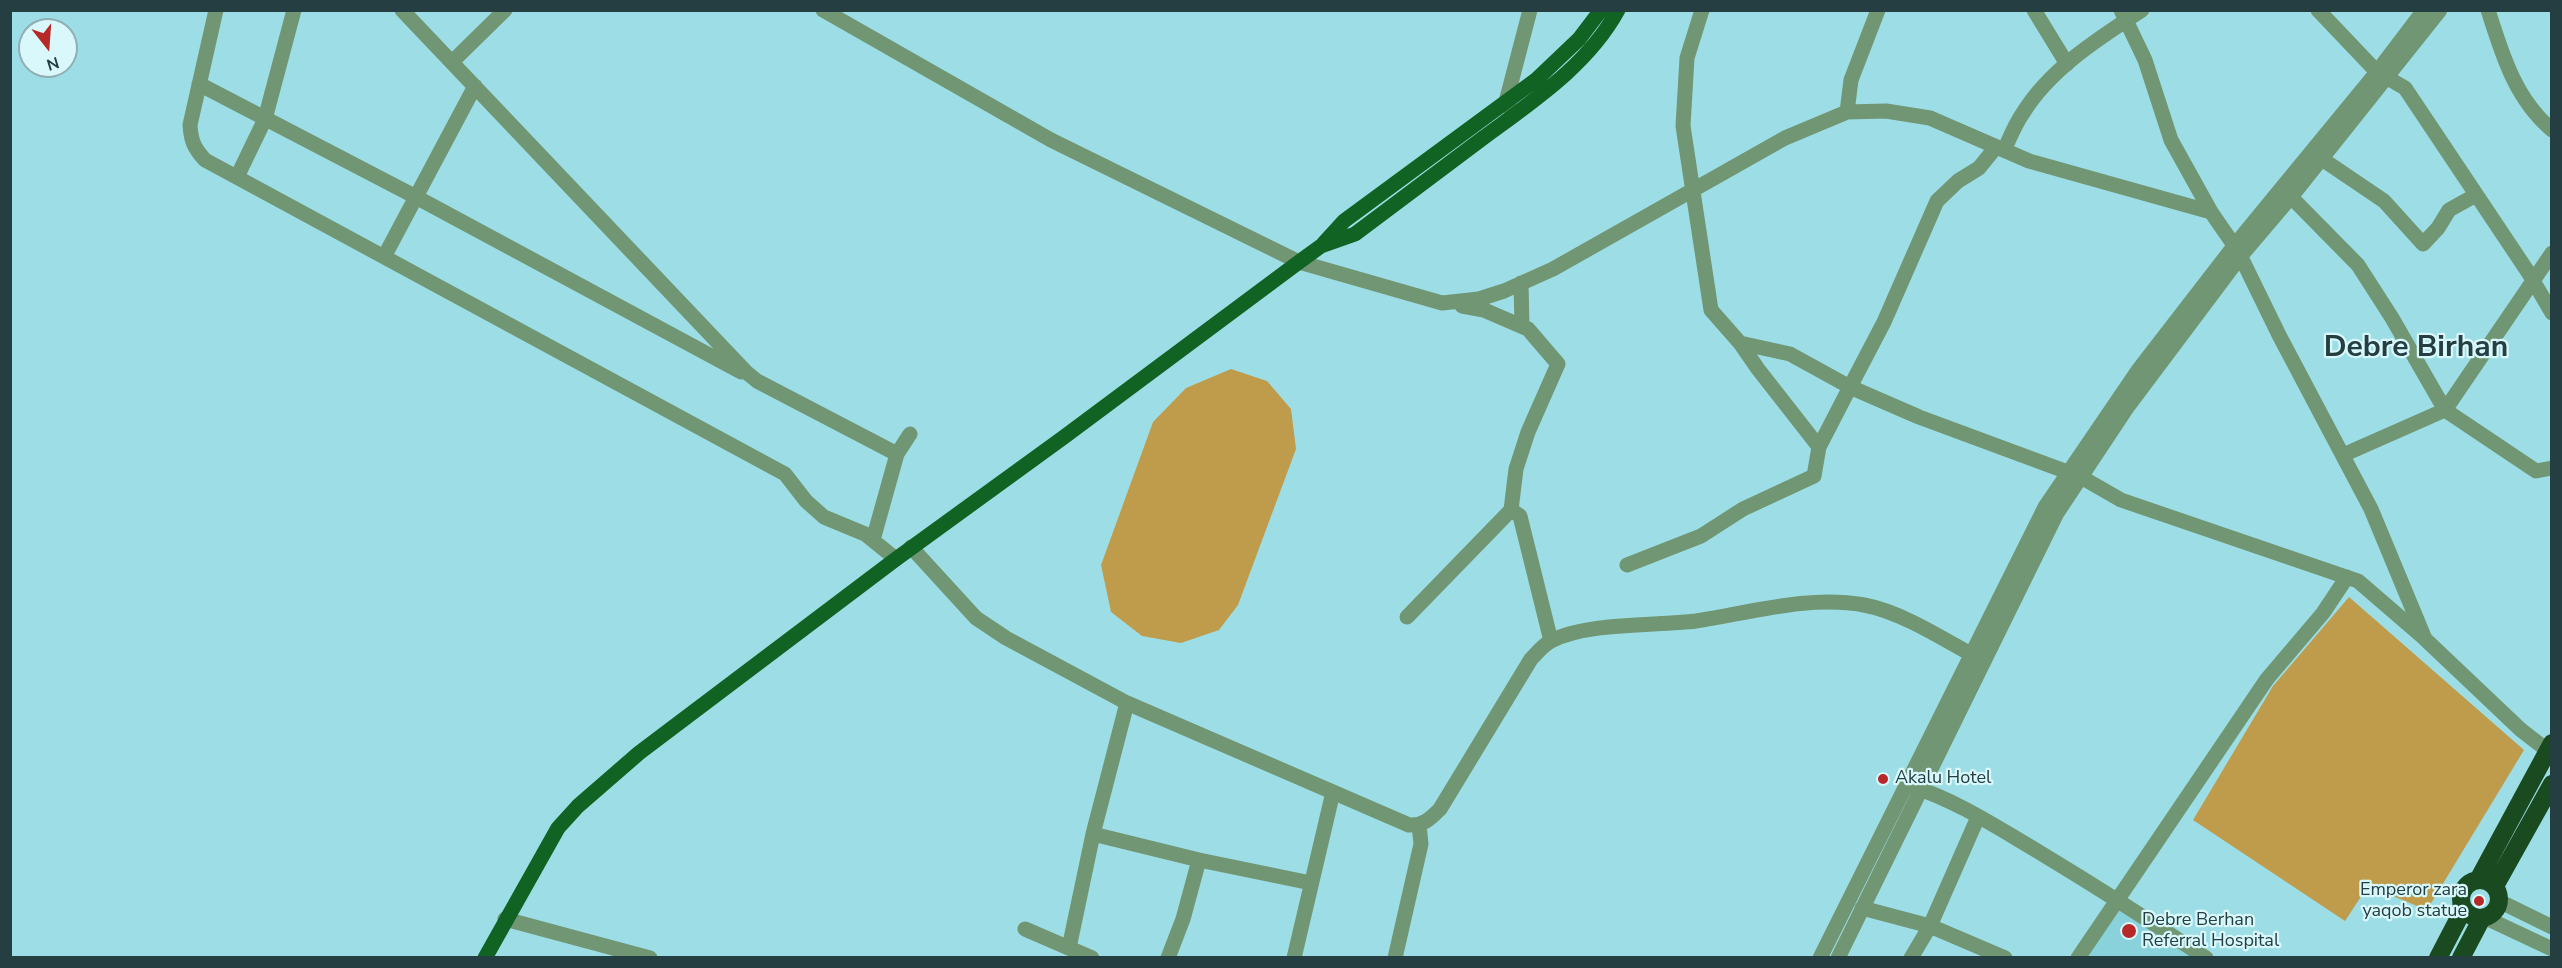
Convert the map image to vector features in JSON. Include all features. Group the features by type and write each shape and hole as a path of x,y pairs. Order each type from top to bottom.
{"highway":[{"path":"2461,957 2484,918 2495,911 2491,889 2549,746"},
{"path":"2491,889 2552,784"},
{"path":"2484,918 2471,917 2463,910 2460,904 2462,891 2471,881 2491,889"},
{"path":"2438,957 2463,910"}],"main road":[{"path":"1510,108 1579,39 1601,10"},
{"path":"485,957 558,828 578,806 639,753 911,547 1064,437 1321,246 1344,220 1510,108 1545,92 1589,52 1608,28 1618,10"}],"street":[{"path":"216,10 190,125 191,140 195,149 206,160 785,474 806,501 824,517 865,534 896,559"},
{"path":"237,177 265,119 294,10"},
{"path":"402,10 757,381"},
{"path":"823,10 1051,140 1299,262 1442,303 1484,310 1528,329 1558,364 1528,432 1516,469 1511,510 1407,617"},
{"path":"1510,108 1530,10"},
{"path":"1702,10 1687,58 1683,126 1711,310 1740,342 1758,369 1819,447"},
{"path":"1847,112 1851,80 1878,10"},
{"path":"2034,10 2067,64"},
{"path":"1627,565 1701,536 1743,509 1814,476 1819,447 1884,322 1937,201 1958,181 1979,168 2000,149 2023,112 2067,64 2123,16 2142,10"},
{"path":"2318,10 2382,75 2405,88 2533,280 2552,313"},
{"path":"2237,251 2292,197 2322,159 2382,75 2424,10"},
{"path":"1820,957 1913,787 1978,658 2057,513 2074,475 2139,369 2382,75 2440,10"},
{"path":"2488,10 2513,82 2535,116 2552,129"},
{"path":"452,62 499,12"},
{"path":"2123,16 2145,60 2170,140 2211,212 2237,251 2371,509 2425,639"},
{"path":"199,84 897,454"},
{"path":"384,257 475,86"},
{"path":"1442,303 1479,299 1553,269 1785,138 1847,112 1886,111 1930,118 2029,161 2211,212"},
{"path":"2322,159 2384,201 2423,243 2439,228 2450,210 2476,195"},
{"path":"2292,197 2358,265 2392,318 2445,410 2552,480"},
{"path":"2343,455 2445,410 2552,253"},
{"path":"1521,283 1522,326"},
{"path":"1740,342 1790,354 1850,387 1920,417 2074,475 2121,500 2358,581 2425,639 2521,730 2549,746"},
{"path":"873,540 897,454 910,434"},
{"path":"2536,471 2552,468"},
{"path":"1511,510 1520,516 1551,641"},
{"path":"911,547 976,618 1006,638 1127,703 1409,825 1419,825 1430,819 1440,809 1531,659 1551,641 1592,630 1694,621 1809,603 1835,602 1865,605 1896,615 1978,658"},
{"path":"2078,957 2267,679 2323,613 2347,577"},
{"path":"1069,948 1093,834 1127,703"},
{"path":"1913,787 1978,817 2117,899 2206,957"},
{"path":"1838,957 1862,909 1913,787"},
{"path":"1294,957 1333,792"},
{"path":"1911,957 1930,926 1978,817"},
{"path":"1395,957 1421,844 1419,825"},
{"path":"1093,834 1199,860 1311,883"},
{"path":"1168,957 1183,919 1199,860"},
{"path":"2491,889 2552,927"},
{"path":"1862,909 1930,926 2005,957"},
{"path":"2484,918 2552,950"},
{"path":"505,919 650,957"},
{"path":"1025,929 1092,957"}],"shaded area":[{"path":"1231,369 1267,381 1291,409 1296,449 1238,605 1219,630 1181,643 1142,636 1111,612 1101,565 1153,422 1186,388"},
{"path":"2349,597 2524,750 2427,910 2368,886 2345,921 2193,820 2273,686"},
{"name":"Debre Berhan Referral Hospital","path":"2119,908 2193,958 2087,958"}],"place":[{"name":"Akalu Hotel","path":"1883,779"},
{"name":"Emperor zara yaqob statue","path":"2479,901"},
{"name":"Debre Berhan Referral Hospital","path":"2129,931"}],"district":[{"name":"Debre Birhan","path":"2416,349"}]}
